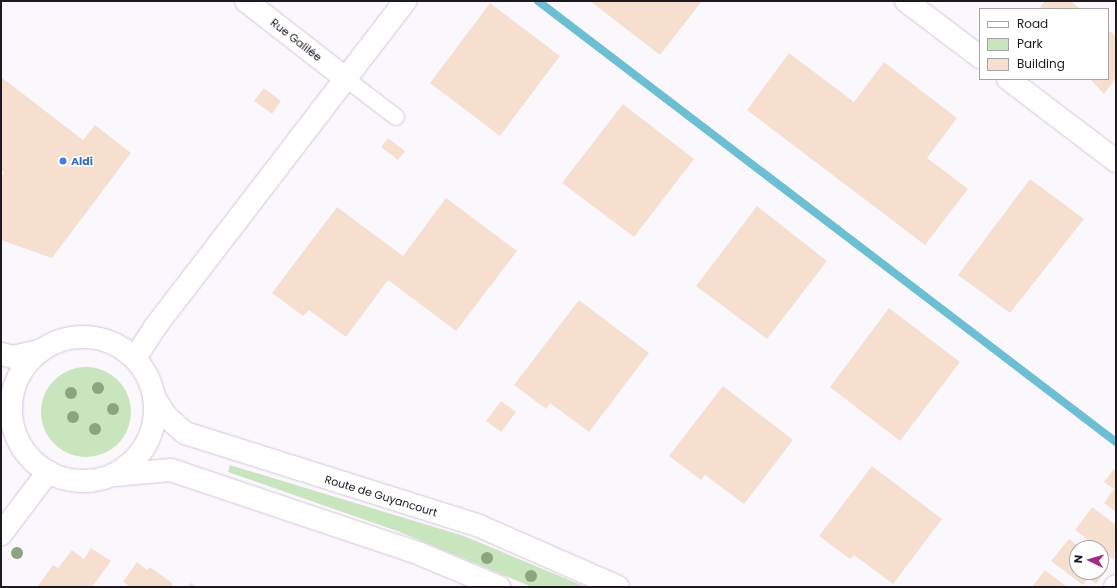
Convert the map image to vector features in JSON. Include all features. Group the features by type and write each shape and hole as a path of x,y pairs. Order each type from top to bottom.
{"main road":[{"name":"Rue Galilée","path":"246,1 345,78"},
{"path":"135,358 345,78 405,1"},
{"path":"906,1 979,57"},
{"path":"1009,80 1116,161"},
{"path":"1,354 13,357 40,351 65,339 99,338 118,345 135,358 147,376 154,397 154,421 146,444 130,463 110,476"},
{"path":"18,441 11,417 13,392 22,369 40,351"},
{"name":"Route de Guyancourt","path":"154,397 166,416 185,433 476,525 618,587"},
{"path":"1,417 31,459 48,472 68,479 89,481 110,476 171,470 420,554 499,587"},
{"path":"1,534 48,472"}],"lane":[{"path":"345,78 396,118"}],"green space":[{"path":"86,367 103,370 118,380 128,395 131,412 128,429 118,444 103,454 86,457 69,454 54,444 44,429 41,412 44,395 54,380 69,370"},
{"path":"230,465 464,536 586,587 532,587 397,531 228,472"}],"building":[{"path":"590,1 702,1 660,55"},
{"path":"1045,1 1070,1 1080,8 1040,8"},
{"path":"490,3 560,56 500,136 430,83"},
{"path":"1109,31 1116,36 1116,78 1104,94 1091,80 1109,80"},
{"path":"789,53 854,102 884,62 957,118 927,158 968,189 925,245 747,110"},
{"name":"Aldi","path":"1,77 83,140 95,125 131,153 52,258 1,240 1,177 4,173 1,170"},
{"path":"264,88 281,101 272,114 254,101"},
{"path":"623,104 694,159 634,237 562,183"},
{"path":"388,138 405,151 398,160 381,147"},
{"path":"1030,179 1084,219 1010,313 958,275"},
{"path":"446,198 517,251 456,331 388,280 346,337 309,310 303,316 272,293 337,207 403,256"},
{"path":"757,206 827,261 767,339 696,286"},
{"path":"579,300 649,353 589,432 550,403 546,409 514,385"},
{"path":"889,308 960,362 900,441 830,387"},
{"path":"723,386 793,440 744,504 705,475 701,480 669,456"},
{"path":"501,401 516,412 501,432 486,421"},
{"path":"872,466 942,519 893,584 854,555 850,559 819,536"},
{"path":"1114,469 1116,471 1116,512 1104,503 1114,489 1104,482"},
{"path":"1092,507 1116,525 1114,560 1109,556 1109,540 1088,540 1075,530"},
{"path":"1069,539 1070,540 1069,540 1069,574 1051,561"},
{"path":"91,548 111,561 92,587 37,587 53,565 58,568 72,550 84,559"},
{"path":"137,562 147,570 150,567 172,583 172,587 130,587 123,582"},
{"path":"1045,570 1067,587 1032,587"},
{"path":"1076,580 1087,580 1083,585"},
{"path":"1091,580 1099,580 1096,584"},
{"path":"191,583 197,587 187,587"}],"waterway":[{"path":"538,1 1116,442"}],"place":[{"name":"Aldi","path":"63,161"}]}
